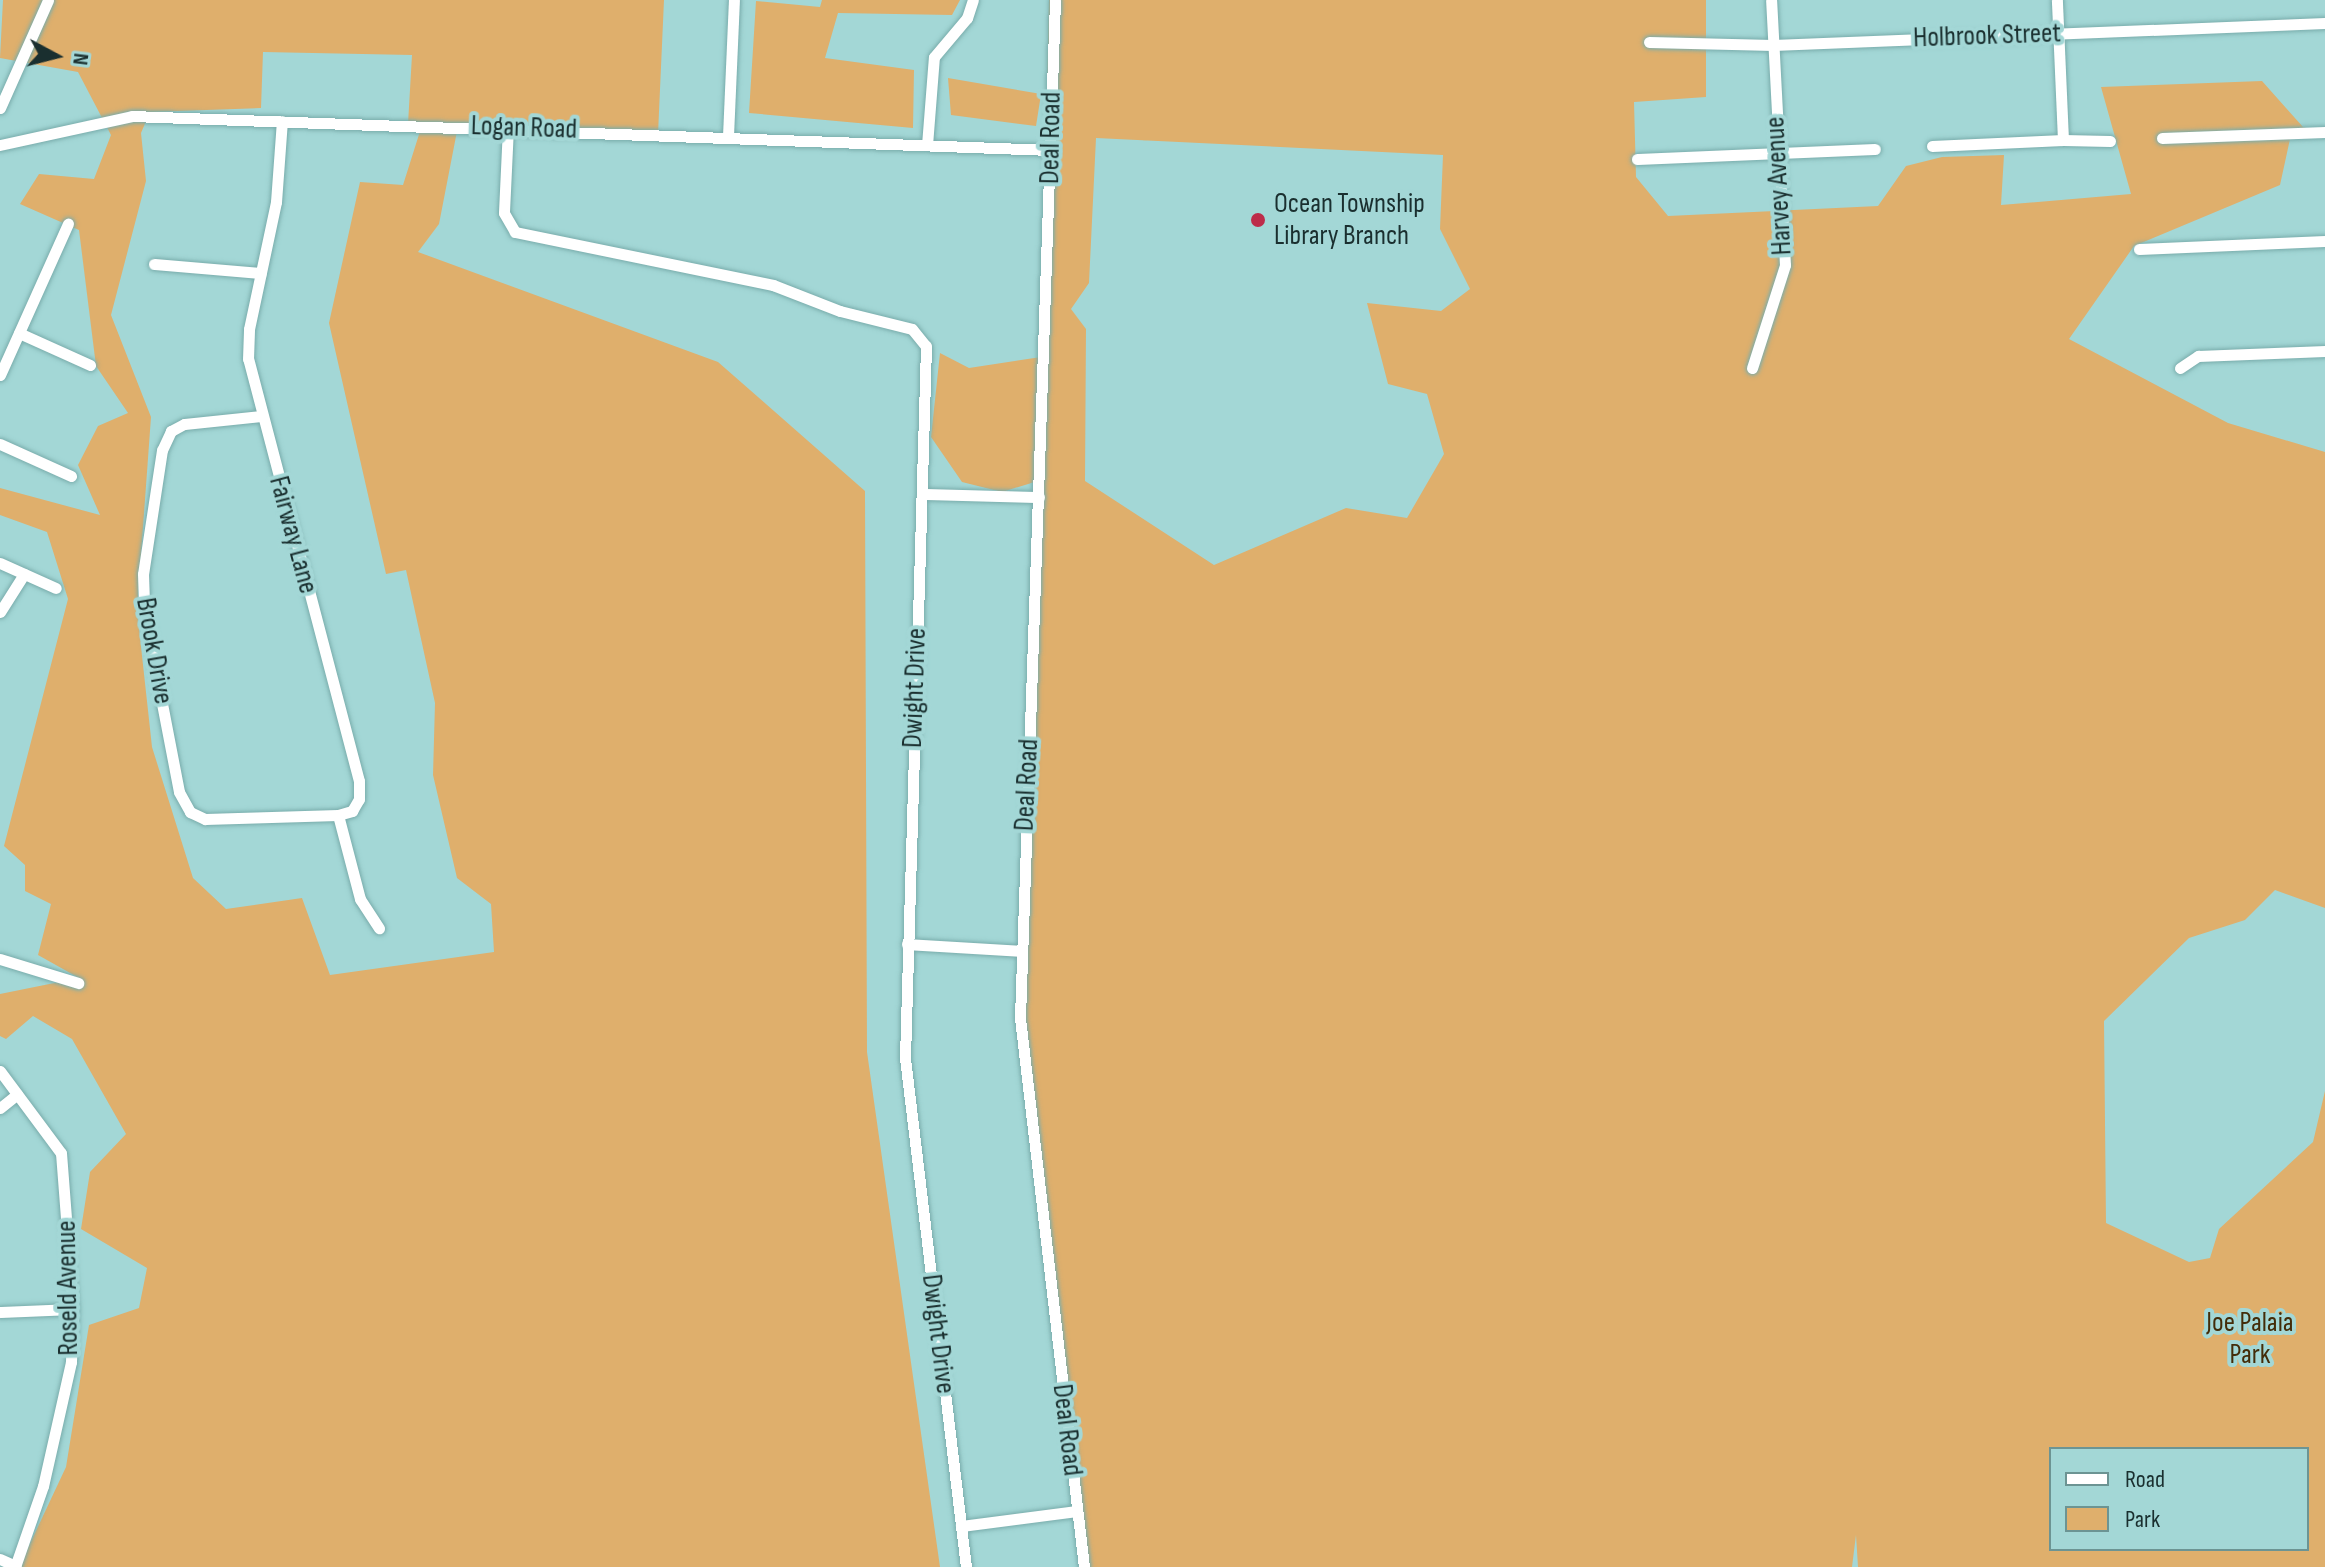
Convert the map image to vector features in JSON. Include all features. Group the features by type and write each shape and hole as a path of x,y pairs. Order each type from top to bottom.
{"street":[{"path":"0,108 48,0"},
{"path":"728,136 734,0"},
{"path":"927,145 934,57 967,18 973,0"},
{"name":"Deal Road","path":"1055,0 1022,951 1023,1071 1084,1567"},
{"name":"Harvey Avenue","path":"1752,368 1785,265 1771,0"},
{"path":"2057,0 2063,140"},
{"name":"Holbrook Street","path":"1649,42 1773,45 2325,23"},
{"name":"Logan Road","path":"0,145 127,117 508,127 1051,150"},
{"name":"Fairway Lane","path":"282,121 276,202 248,350 261,416 359,781 355,807 338,815"},
{"name":"Dwight Drive","path":"508,127 504,213 508,225 522,236 773,285 917,332 926,355 907,944 907,1083 966,1567"},
{"path":"2162,138 2325,132"},
{"path":"1932,146 2110,141"},
{"path":"1637,159 1875,149"},
{"path":"0,375 68,224"},
{"path":"2139,249 2325,241"},
{"path":"154,264 261,273"},
{"path":"19,333 90,365"},
{"path":"2180,368 2198,356 2325,351"},
{"name":"Brook Drive","path":"261,416 184,424 165,439 143,574 144,610 179,792 190,812 205,819 338,815"},
{"path":"0,444 71,476"},
{"path":"922,494 1039,497"},
{"path":"0,563 56,588"},
{"path":"0,612 24,574"},
{"path":"338,815 360,899 379,928"},
{"path":"907,944 1022,951"},
{"path":"0,959 78,983"},
{"name":"Roseld Avenue","path":"0,1071 50,1133 63,1160 73,1309 71,1362 27,1543 15,1566"},
{"path":"0,1108 17,1094"},
{"path":"0,1312 73,1309"},
{"path":"961,1526 1077,1511"},
{"path":"0,1559 15,1566"}],"green space":[{"path":"3,0 664,0 658,134 458,126 439,224 418,252 718,362 865,491 867,1052 940,1567 19,1567 66,1467 89,1325 139,1308 147,1268 81,1229 90,1172 126,1134 72,1039 33,1016 6,1039 0,1036 0,994 79,978 38,955 51,904 25,891 25,865 4,846 68,599 47,532 0,515 0,488 100,515 78,465 98,426 128,413 96,366 79,230 20,204 39,174 94,179 111,135 78,72 0,58","holes":["263,52 412,55 408,124 422,125 403,185 360,182 329,323 386,574 406,570 435,703 433,775 457,878 491,904 494,952 330,975 302,898 226,909 193,878 152,747 137,610 151,417 111,315 146,181 141,133 150,112 261,108"]},
{"path":"822,0 960,0 952,15 838,13 825,58 914,70 913,128 749,113 756,1 820,7"},
{"name":"Joe Palaia Park","path":"1049,0 1706,0 1706,97 1634,102 1636,177 1668,216 1878,206 1906,166 1942,157 2004,155 2001,205 2131,194 2101,87 2262,81 2303,127 2325,133 2290,139 2280,185 2134,246 2069,339 2228,423 2325,452 2325,908 2275,890 2245,920 2189,938 2104,1021 2106,1223 2189,1262 2210,1258 2219,1229 2313,1142 2325,1091 2325,1567 1858,1567 1856,1535 1852,1567 1083,1567 1021,1053 1038,481 1002,492 962,482 931,437 940,353 969,368 1041,357","holes":["1096,138 1443,155 1440,229 1470,289 1441,311 1367,303 1388,384 1427,394 1444,454 1407,518 1346,508 1214,565 1085,481 1086,329 1071,309 1089,283"]},
{"path":"948,78 1041,94 1036,126 951,115"}],"place":[{"name":"Ocean Township Library Branch","path":"1258,220"}]}
